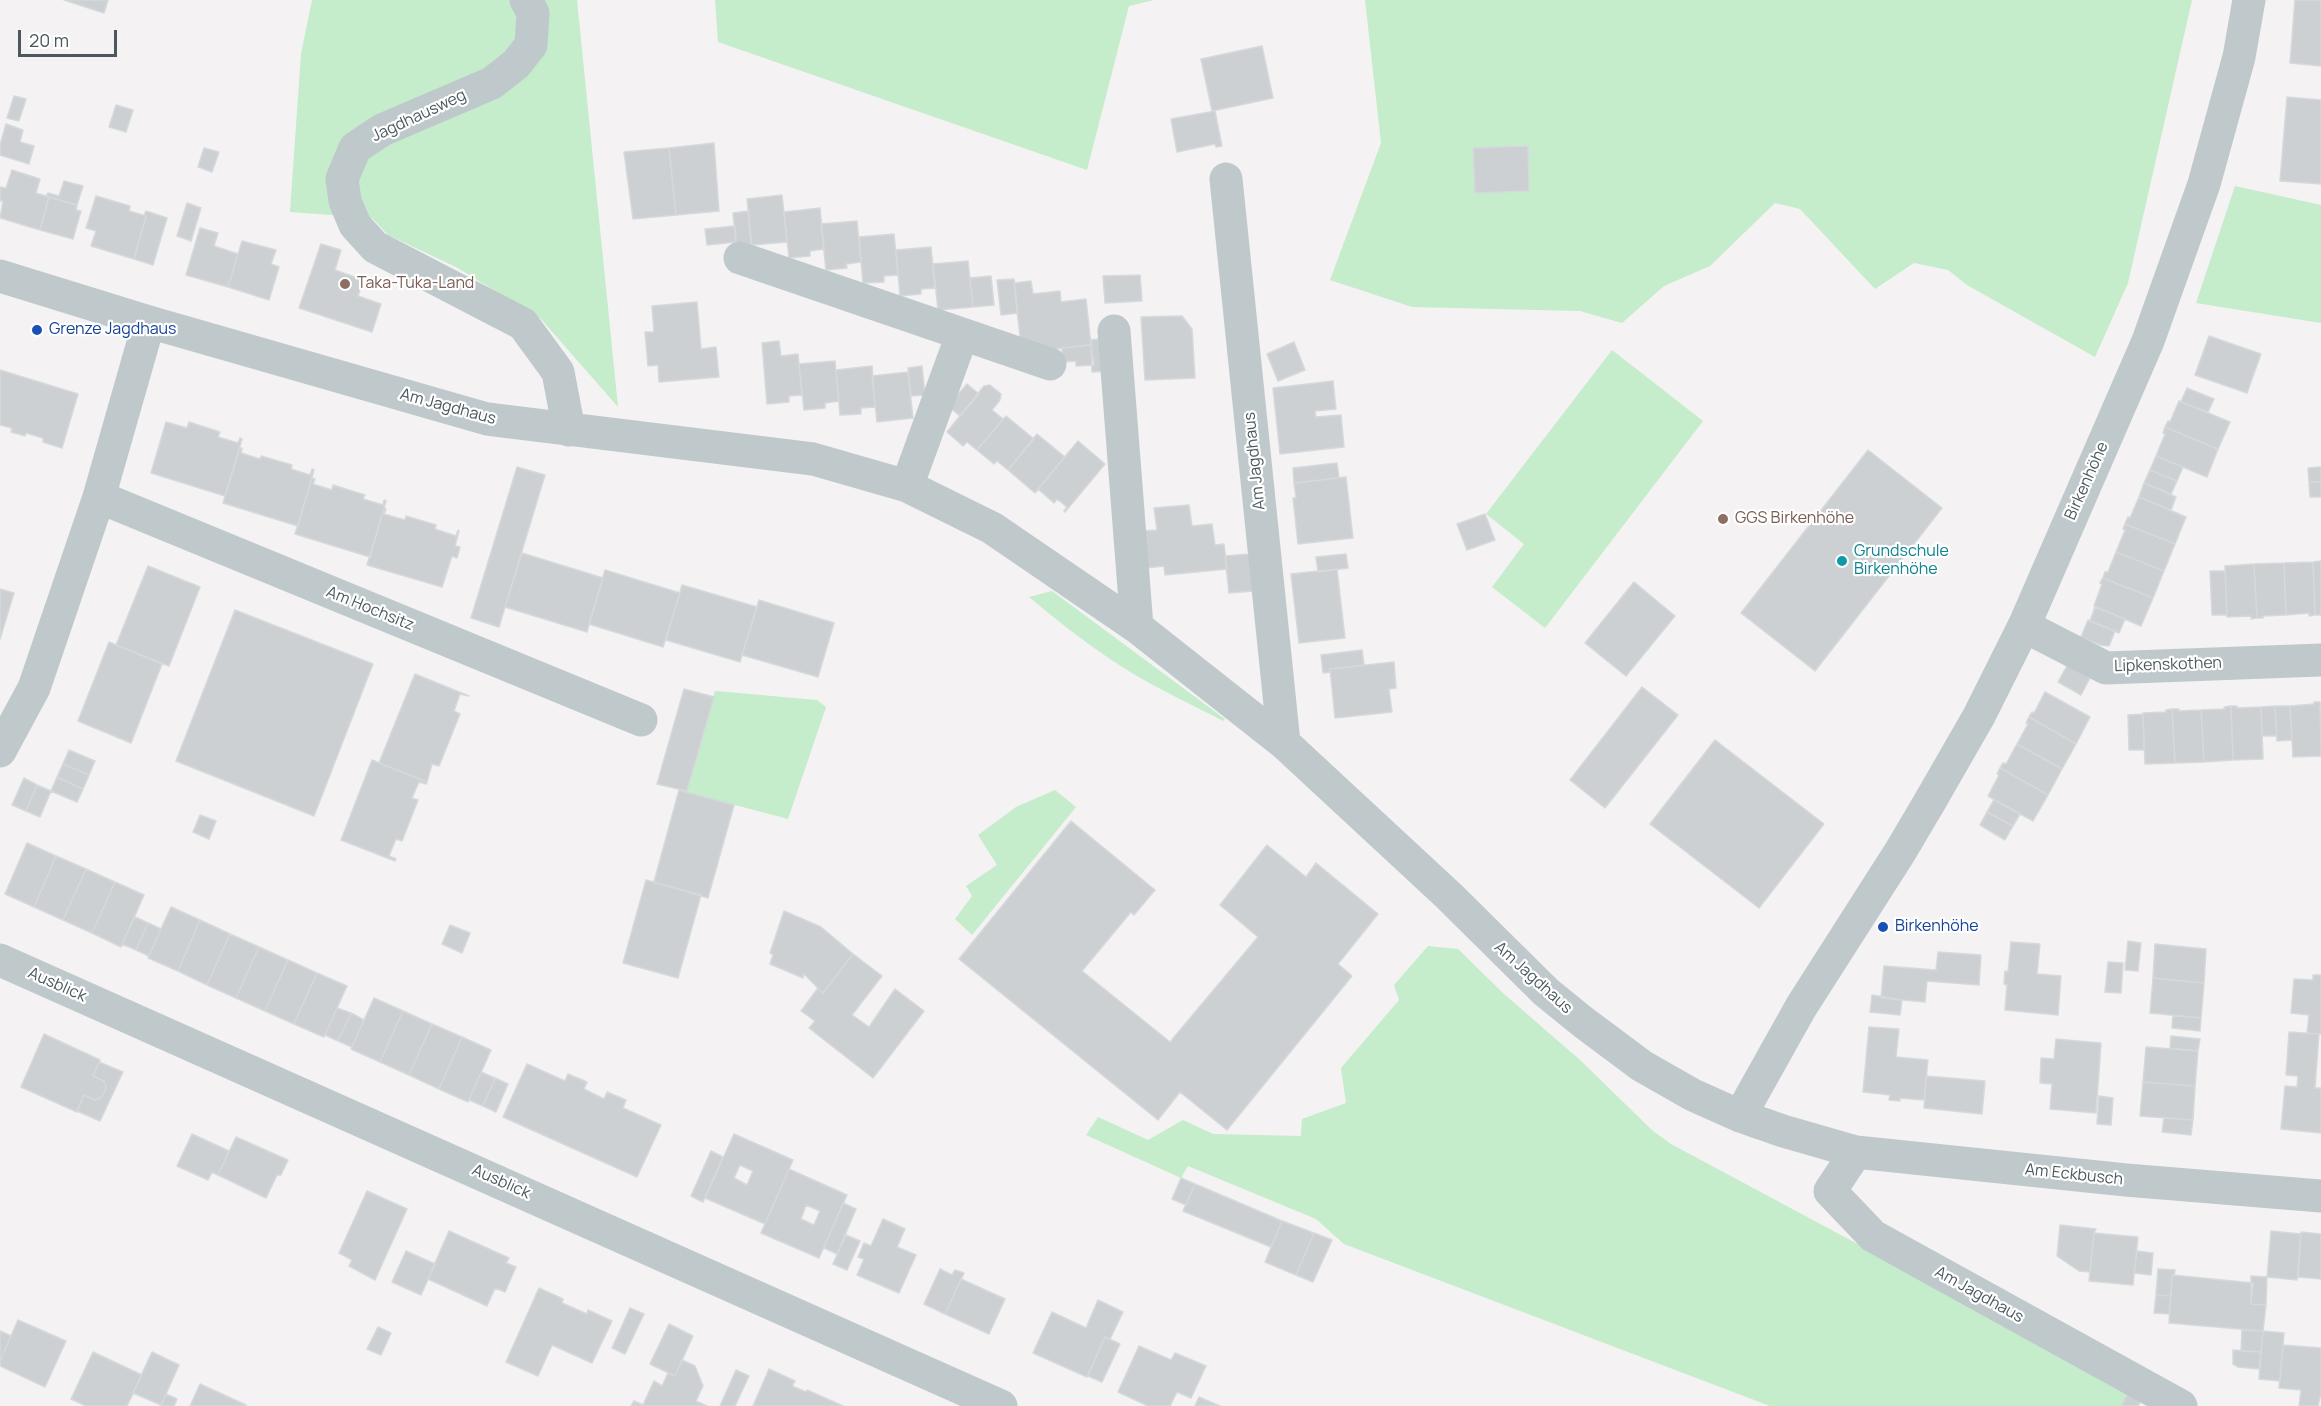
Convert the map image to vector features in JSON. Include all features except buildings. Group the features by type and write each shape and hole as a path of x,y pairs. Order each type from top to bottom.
{"street":[{"name":"Jagdhausweg","path":"526,0 533,13 531,45 516,64 492,83 382,130 355,148 342,179 345,201 355,225 375,247 523,324 558,372 569,430"},
{"name":"Birkenhöhe","path":"1740,1116 1801,1006 1900,852 1979,716 2024,626 2156,319 2204,184 2239,57 2249,0"},
{"name":"Am Jagdhaus","path":"1226,179 1284,742"},
{"path":"740,258 1050,364"},
{"name":"Am Jagdhaus","path":"0,276 149,322 487,419 813,459 907,486 992,528 1137,627 1284,742 1449,896 1546,992 1642,1066 1693,1095 1740,1116 1842,1149 1830,1191 1873,1236 2181,1406"},
{"path":"0,751 34,688 99,497 149,322"},
{"path":"1114,331 1137,627"},
{"path":"907,486 962,335"},
{"name":"Am Hochsitz","path":"99,497 641,720"},
{"name":"Lipkenskothen","path":"2024,626 2106,668 2321,660"},
{"name":"Ausblick","path":"0,960 1001,1406"},
{"name":"Am Eckbusch","path":"1842,1149 2126,1180 2321,1196"}],"green space":[{"path":"312,0 577,0 618,407 541,319 456,267 388,235 372,218 290,212 301,54"},
{"path":"715,0 1154,0 1129,6 1087,170 718,42"},
{"path":"1365,0 2192,0 2128,283 2095,357 1967,285 1948,270 1914,263 1875,289 1800,209 1775,203 1710,266 1664,286 1622,323 1580,311 1412,307 1330,280 1381,143"},
{"path":"2235,186 2321,205 2321,323 2196,303"},
{"path":"1612,350 1703,421 1545,628 1492,587 1524,544 1486,514"},
{"path":"1052,591 1225,719 1223,721 1123,668 1029,597"},
{"path":"715,691 817,700 826,707 788,819 686,792"},
{"path":"1055,790 1076,807 972,935 955,919 972,896 966,886 997,865 978,835 1016,807"},
{"path":"1428,946 1458,949 1504,994 1580,1060 1653,1131 1671,1144 2130,1390 2121,1406 1770,1406 1344,1244 1316,1219 1188,1166 1181,1178 1086,1135 1098,1117 1148,1140 1183,1120 1213,1134 1301,1136 1302,1119 1346,1103 1341,1068 1399,1000 1394,985"}],"place":[{"name":"Taka-Tuka-Land","path":"345,284"},
{"name":"Grenze Jagdhaus","path":"37,330"},
{"name":"GGS Birkenhöhe","path":"1723,519"},
{"name":"Grundschule Birkenhöhe","path":"1842,561"},
{"name":"Birkenhöhe","path":"1883,927"}]}
